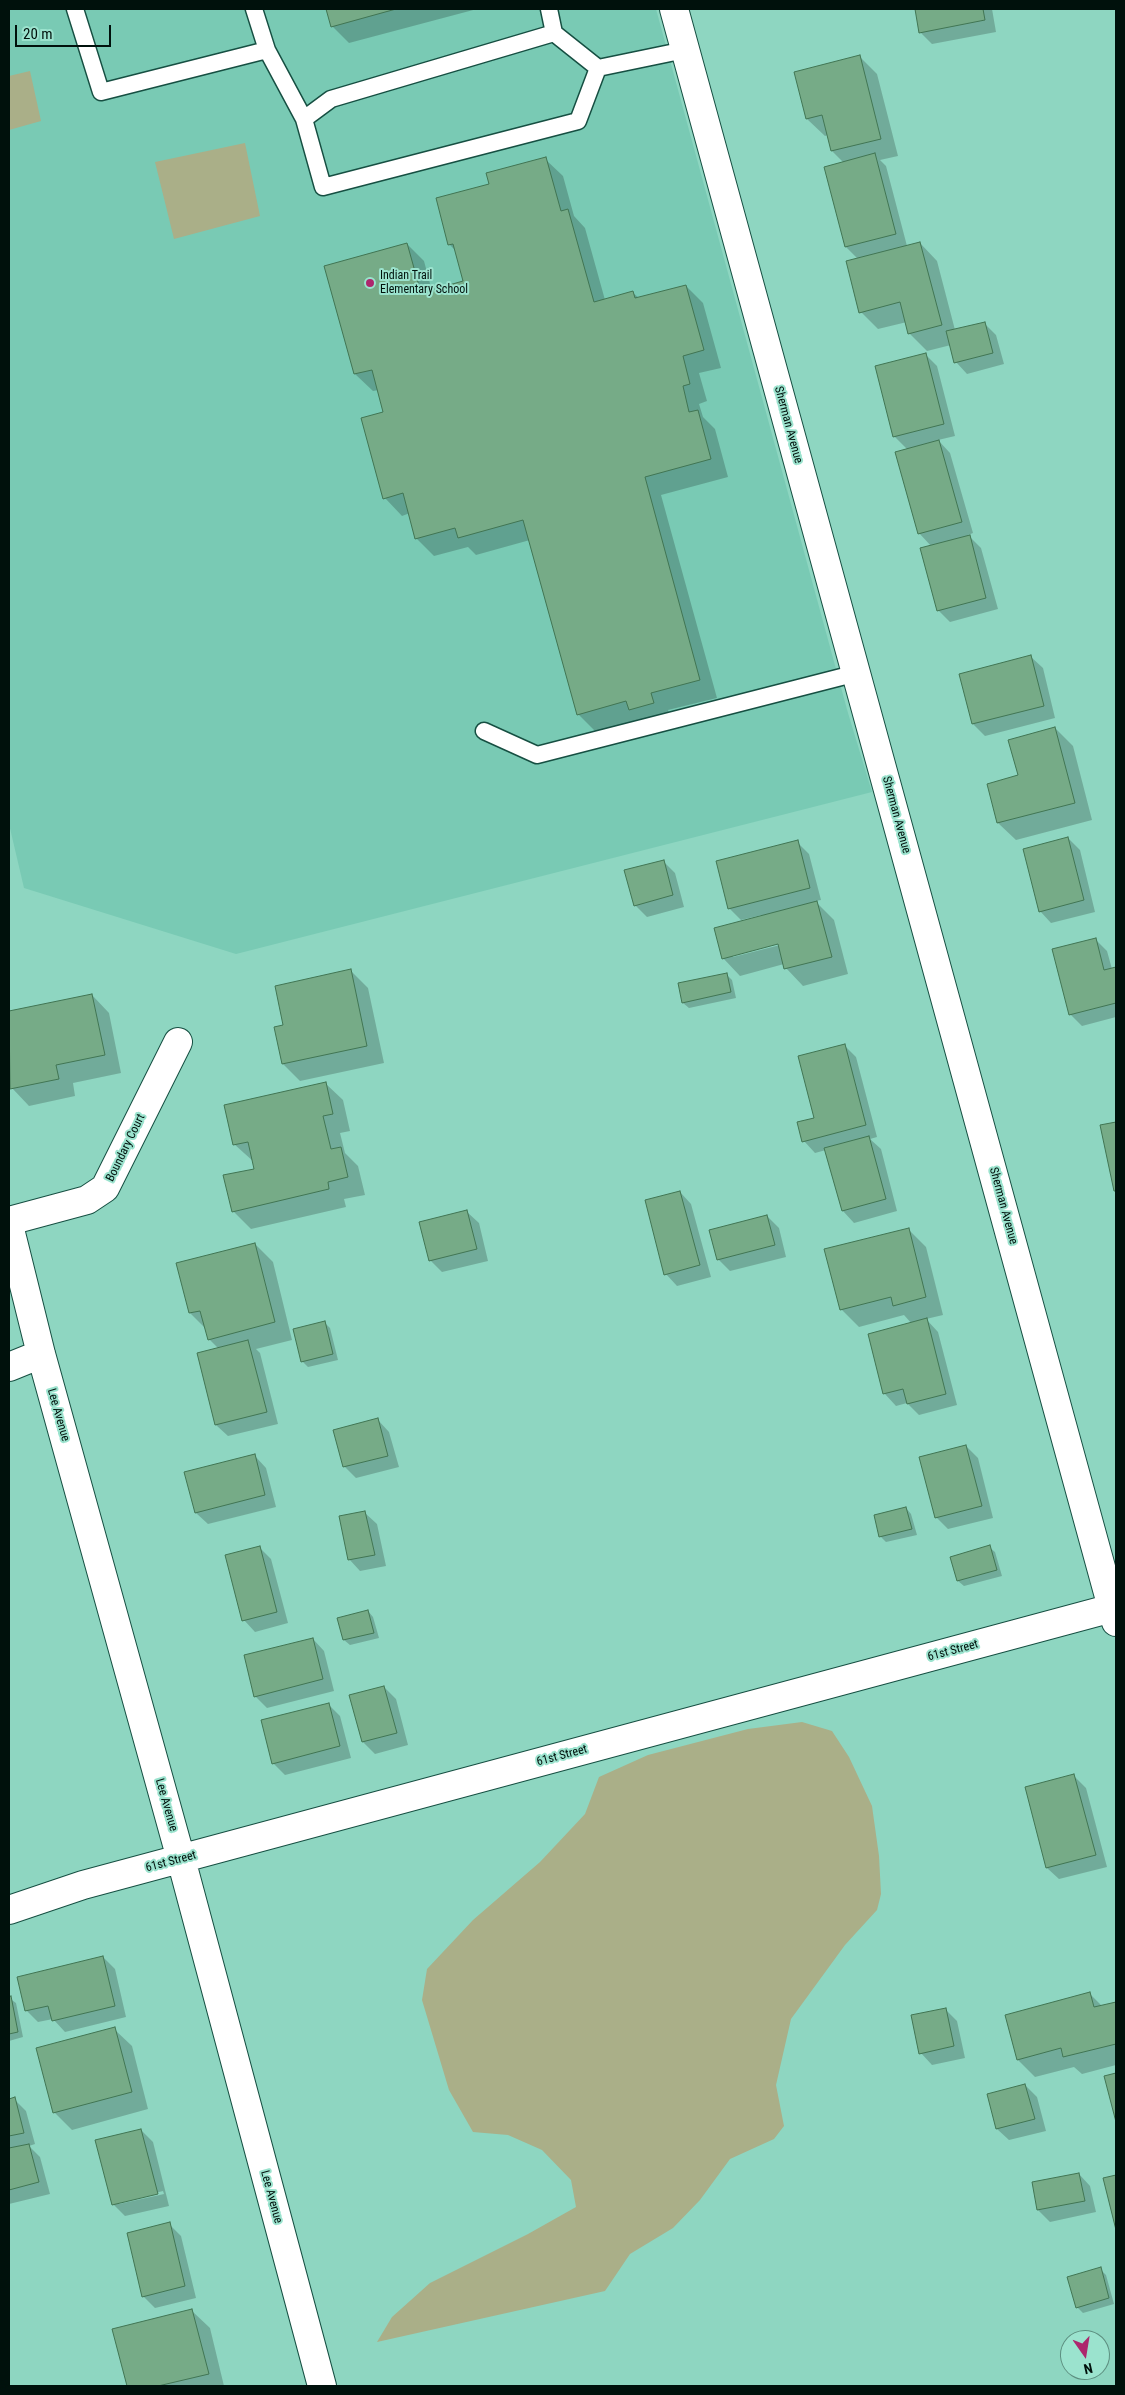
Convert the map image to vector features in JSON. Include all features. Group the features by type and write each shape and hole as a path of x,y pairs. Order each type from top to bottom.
{"street":[{"name":"Sherman Avenue","path":"674,9 1115,1612"},
{"name":"Boundary Court","path":"9,1221 87,1200 105,1188 178,1042"},
{"name":"Lee Avenue","path":"9,1225 41,1354 181,1859 322,2386"},
{"path":"9,1367 41,1354"},
{"name":"61st Street","path":"9,1910 83,1885 1115,1612"}],"lane":[{"path":"74,9 101,92 267,50"},
{"path":"254,9 267,50 304,119 323,187 578,121 598,68"},
{"path":"549,9 554,33 598,68"},
{"path":"304,119 332,99 554,33"},
{"path":"598,68 685,50"},
{"path":"484,731 538,755 857,673"}],"shaded area":[{"name":"Indian Trail Elementary School","path":"9,9 656,9 848,713 872,792 236,954 24,888 9,824"},
{"path":"30,71 41,121 9,130 9,76"},
{"path":"245,143 260,216 174,239 155,162"},
{"path":"802,1722 832,1731 849,1757 872,1806 879,1856 881,1894 877,1910 845,1945 791,2019 776,2085 784,2126 774,2139 730,2159 700,2200 673,2228 630,2254 605,2291 377,2342 392,2317 430,2283 528,2234 576,2207 571,2180 542,2150 508,2135 473,2132 449,2090 422,2000 427,1969 473,1920 540,1862 585,1814 599,1777 648,1755 748,1729"}],"building":[{"path":"326,9 396,9 331,27"},
{"path":"915,9 983,9 985,20 919,33"},
{"path":"860,55 881,139 831,151 822,115 806,119 794,72"},
{"path":"875,153 896,234 845,247 824,167"},
{"path":"546,157 561,211 568,209 594,302 633,291 635,298 686,285 704,350 683,356 690,384 683,386 689,412 698,410 711,459 645,477 700,680 651,693 654,703 629,710 626,701 577,715 523,520 458,538 455,528 415,539 403,493 383,499 361,418 383,412 372,370 354,374 324,266 407,243 421,293 463,281 453,244 448,245 436,198 489,184 486,173"},
{"path":"920,242 942,325 908,334 900,302 859,313 846,261"},
{"path":"985,322 993,353 954,363 946,331"},
{"path":"926,353 944,424 893,437 875,366"},
{"path":"939,440 962,522 918,534 895,452"},
{"path":"970,535 986,598 937,611 920,548"},
{"path":"1031,655 1044,706 972,724 959,674"},
{"path":"1055,727 1075,803 997,823 987,784 1018,775 1008,740"},
{"path":"1068,837 1084,900 1039,912 1023,849"},
{"path":"798,840 810,888 728,909 716,861"},
{"path":"664,860 673,895 634,906 624,870"},
{"path":"817,901 832,957 784,969 778,944 722,959 714,928"},
{"path":"1096,938 1104,970 1116,967 1116,1003 1069,1015 1052,949"},
{"path":"351,969 367,1046 282,1064 274,1027 283,1025 275,986"},
{"path":"727,973 731,992 682,1003 678,983"},
{"path":"92,994 105,1055 56,1065 59,1079 10,1089 9,1011"},
{"path":"845,1044 866,1125 802,1142 797,1122 814,1118 798,1056"},
{"path":"326,1082 333,1114 323,1116 331,1149 341,1147 348,1177 328,1182 329,1189 232,1212 223,1175 254,1169 248,1142 233,1145 224,1105"},
{"path":"1116,1122 1116,1191 1114,1191 1100,1125"},
{"path":"869,1136 886,1199 842,1211 824,1148"},
{"path":"680,1191 700,1265 664,1275 645,1200"},
{"path":"467,1210 477,1249 429,1261 419,1222"},
{"path":"767,1215 775,1245 717,1260 709,1230"},
{"path":"909,1228 926,1297 893,1306 891,1297 840,1310 824,1249"},
{"path":"255,1243 275,1322 208,1340 200,1311 189,1313 176,1263"},
{"path":"927,1318 946,1394 907,1404 903,1389 883,1394 868,1334"},
{"path":"325,1321 333,1354 301,1362 293,1329"},
{"path":"248,1340 267,1412 215,1425 197,1353"},
{"path":"378,1418 388,1456 343,1467 333,1430"},
{"path":"966,1445 982,1506 935,1518 919,1457"},
{"path":"255,1454 265,1495 195,1513 184,1472"},
{"path":"906,1507 912,1529 879,1537 874,1515"},
{"path":"365,1511 375,1555 348,1560 339,1516"},
{"path":"990,1545 997,1570 957,1581 950,1557"},
{"path":"260,1546 277,1612 242,1621 225,1555"},
{"path":"368,1610 374,1633 343,1640 337,1618"},
{"path":"313,1638 323,1679 254,1697 244,1655"},
{"path":"384,1686 397,1733 362,1742 349,1695"},
{"path":"329,1703 340,1746 272,1764 261,1720"},
{"path":"1074,1774 1096,1855 1046,1868 1025,1787"},
{"path":"103,1956 115,2006 52,2021 48,2006 25,2011 17,1977"},
{"path":"1090,1992 1094,2007 1116,2002 1116,2044 1063,2057 1061,2048 1017,2060 1005,2015"},
{"path":"11,1996 18,2032 9,2034 9,1997"},
{"path":"946,2008 954,2046 919,2054 911,2015"},
{"path":"115,2027 132,2092 53,2113 36,2048"},
{"path":"1116,2073 1116,2122 1104,2076"},
{"path":"1025,2084 1035,2119 996,2129 987,2094"},
{"path":"15,2097 24,2133 9,2136 9,2099"},
{"path":"141,2129 158,2194 112,2205 95,2140"},
{"path":"29,2144 39,2182 9,2190 9,2148"},
{"path":"1079,2173 1085,2201 1037,2210 1032,2182"},
{"path":"1116,2175 1116,2230 1103,2178"},
{"path":"170,2222 185,2286 142,2297 127,2233"},
{"path":"1101,2267 1109,2298 1076,2308 1067,2277"},
{"path":"192,2309 209,2374 158,2386 127,2386 112,2329"}],"place":[{"name":"Indian Trail Elementary School","path":"370,283"}]}
